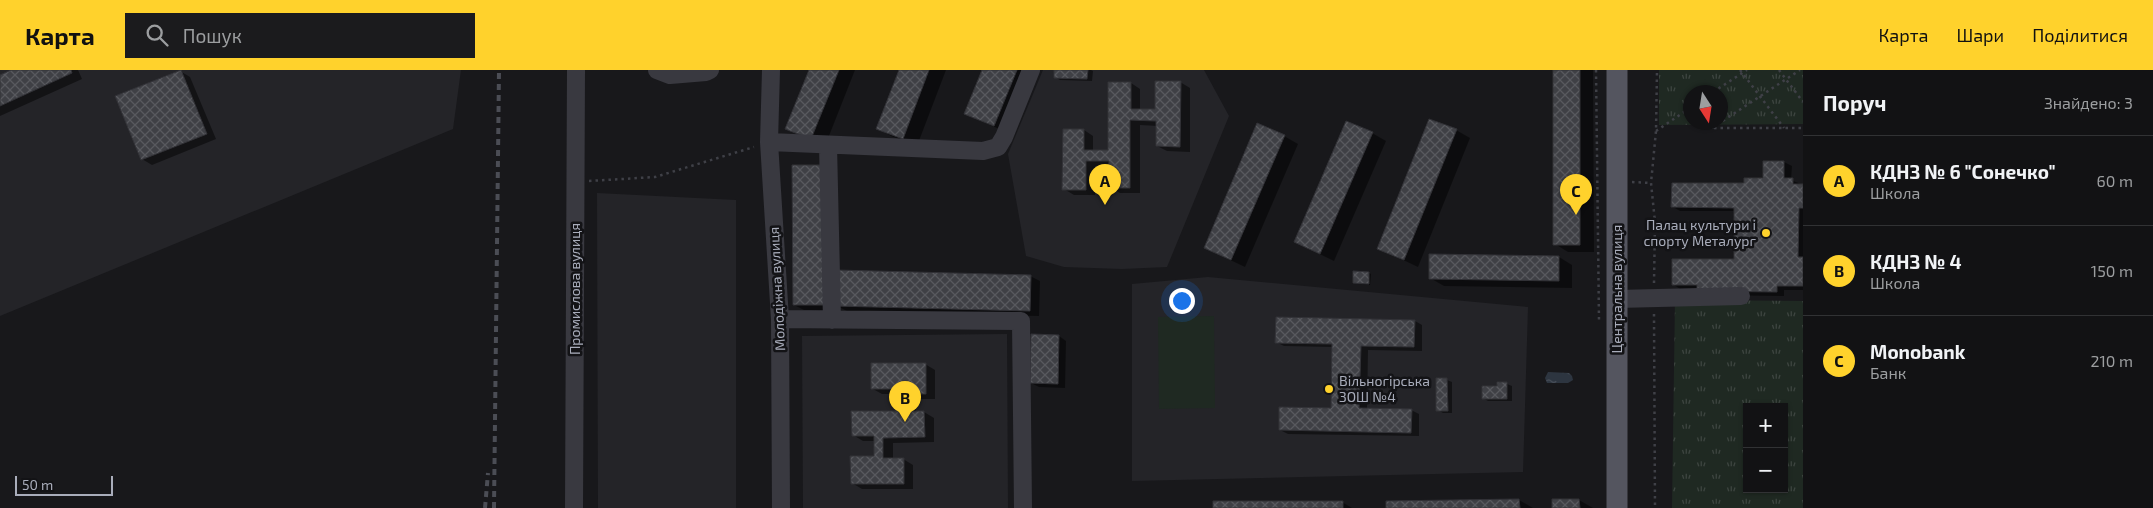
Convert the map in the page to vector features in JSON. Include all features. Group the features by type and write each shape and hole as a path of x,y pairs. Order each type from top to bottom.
{"main road":[{"name":"Центральна вулиця","path":"1617,508 1618,70"}],"street":[{"name":"Промислова вулиця","path":"574,508 576,70"},
{"path":"657,70 670,75 710,70"},
{"name":"Молодіжна вулиця","path":"771,70 770,142 780,319 781,508"},
{"path":"770,142 983,151 998,147 1031,70"},
{"path":"828,145 832,320"},
{"path":"1617,299 1741,296"},
{"path":"780,319 1020,322 1023,508"}],"path":[{"path":"1596,70 1599,329"},
{"path":"1740,70 1784,128"},
{"path":"1724,85 1747,70"},
{"path":"1779,70 1803,102"},
{"path":"1800,70 1712,128 1803,129"},
{"path":"1656,131 1683,113"},
{"path":"576,181 655,177 770,142"}],"shaded area":[{"path":"0,70 461,70 453,129 0,316"},
{"path":"1043,70 1204,70 1229,116 1167,267 1122,269 1064,267 1026,256 1008,154"},
{"path":"597,193 736,200 736,508 598,508"},
{"name":"Вільногірська ЗОШ №4","path":"1208,277 1528,307 1523,472 1132,481 1132,284"},
{"path":"1007,334 1008,508 803,508 802,336"}],"green space":[{"path":"1659,70 1803,70 1803,124 1728,125 1728,85 1683,85 1683,125 1659,125"},
{"path":"1675,300 1803,301 1803,508 1672,508"},
{"path":"1214,316 1215,408 1159,409 1158,317"}],"water":[{"path":"1548,372 1569,373 1573,380 1568,383 1547,383 1545,378"}],"building":[{"path":"11,70 71,70 72,73 0,106 0,75"},
{"path":"181,70 207,134 141,160 115,96"},
{"path":"809,70 839,70 811,139 785,129"},
{"path":"899,70 929,70 903,139 876,129"},
{"path":"982,70 1017,70 994,126 964,114"},
{"path":"1054,70 1088,70 1087,79 1054,78"},
{"path":"1553,70 1580,70 1580,245 1553,245"},
{"path":"1155,81 1181,81 1180,147 1156,146 1156,121 1130,120 1130,188 1108,188 1109,161 1086,161 1086,190 1062,190 1063,129 1084,129 1084,150 1108,150 1108,82 1131,82 1131,109 1155,109"},
{"path":"1429,119 1457,129 1404,260 1377,249"},
{"path":"1346,121 1373,132 1320,254 1294,242"},
{"path":"1257,123 1285,135 1231,260 1204,248"},
{"name":"Палац культури і спорту Металург","path":"1763,161 1784,161 1784,178 1793,178 1793,184 1803,184 1803,208 1799,208 1798,257 1803,257 1803,286 1777,286 1777,292 1697,291 1697,285 1672,285 1672,259 1734,259 1734,208 1671,207 1672,183 1744,183 1744,178 1763,178"},
{"path":"792,165 824,165 825,305 793,305"},
{"path":"1429,254 1559,256 1559,281 1429,279"},
{"path":"836,270 1031,275 1030,311 835,306"},
{"path":"1353,271 1369,272 1369,284 1353,283"},
{"path":"1276,317 1415,320 1414,347 1361,346 1359,408 1412,409 1411,433 1279,430 1279,407 1331,408 1332,344 1275,343"},
{"path":"1031,334 1059,335 1058,384 1030,383"},
{"path":"871,363 926,363 926,394 906,394 907,411 924,411 925,437 883,438 883,458 904,458 904,484 851,484 850,456 874,456 874,436 852,436 851,411 895,411 895,389 871,389"},
{"path":"1436,378 1447,378 1448,411 1436,411"},
{"path":"1497,382 1507,382 1507,399 1482,399 1482,386 1497,386"},
{"path":"1519,499 1520,508 1386,508 1386,501"},
{"path":"1552,499 1579,499 1580,508 1552,508"},
{"path":"1213,501 1343,501 1343,508 1213,508"}],"railway":[{"path":"494,508 499,70"},
{"path":"485,508 488,473"}],"place":[{"name":"КДНЗ № 6 \"Сонечко\"","path":"1105,205"},
{"name":"Monobank","path":"1576,215"},
{"name":"Палац культури і спорту Металург","path":"1766,233"},
{"name":"Вільногірська ЗОШ №4","path":"1329,389"},
{"name":"КДНЗ № 4","path":"905,422"}]}
